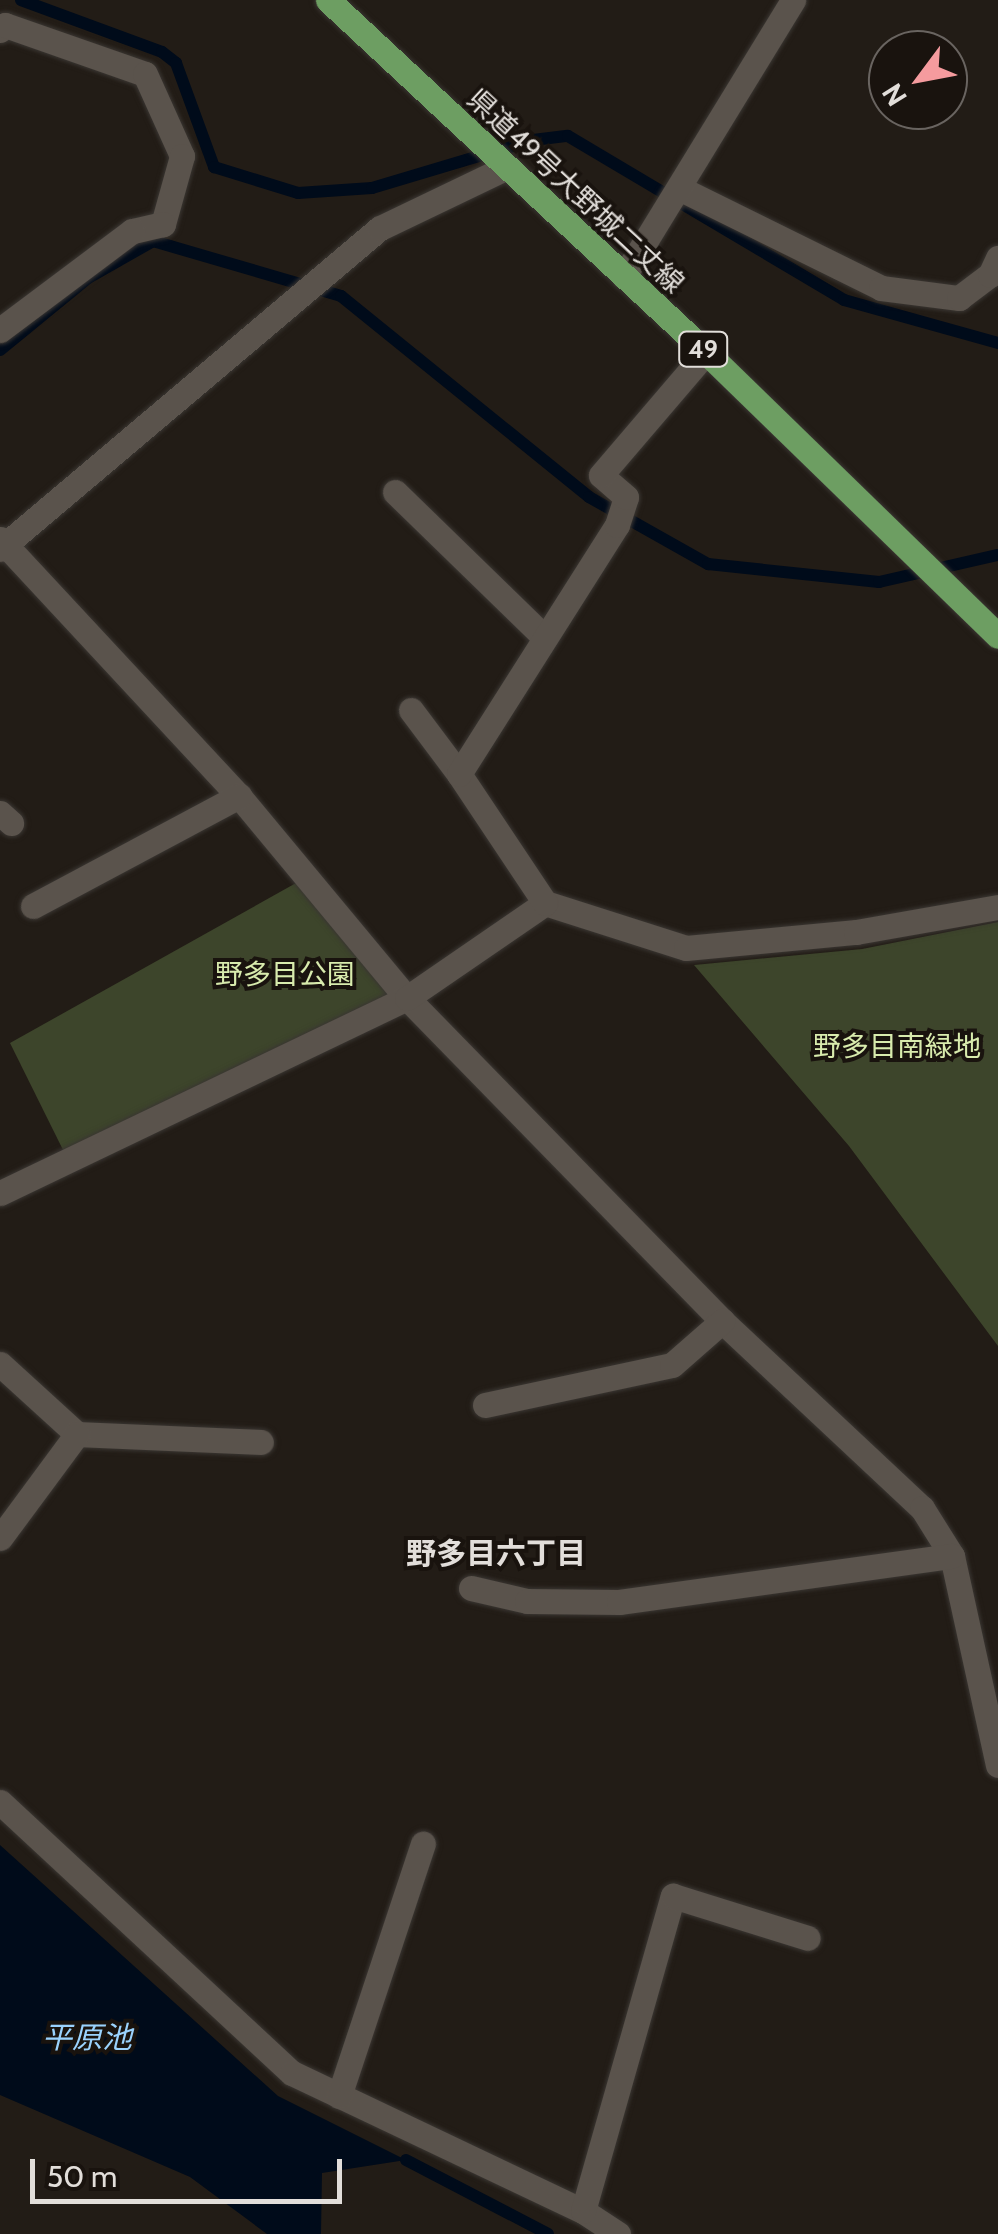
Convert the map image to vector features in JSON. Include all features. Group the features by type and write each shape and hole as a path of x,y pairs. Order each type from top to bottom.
{"main road":[{"name":"県道49号大野城二丈線","path":"328,0 706,352 998,636"}],"street":[{"path":"624,276 664,220 794,0"},
{"path":"0,30 5,25 145,74 182,156 163,224 132,231 0,330"},
{"path":"505,168 380,228 299,300 1,544 239,796 408,998 722,1321 922,1508 952,1556 998,1765"},
{"path":"681,189 881,288 959,298 990,276 998,258"},
{"path":"458,774 617,525 626,497 602,476 706,352"},
{"path":"395,492 544,637"},
{"path":"411,710 545,902 686,948 856,932 998,907"},
{"path":"34,906 239,796"},
{"path":"0,1194 408,998 545,902"},
{"path":"485,1405 672,1366 722,1321"},
{"path":"0,1364 77,1434 260,1442"},
{"path":"0,1538 77,1434"},
{"path":"471,1588 527,1601 619,1602 952,1556"},
{"path":"0,1802 292,2073 583,2211 618,2234"},
{"path":"339,2096 423,1844"},
{"path":"583,2211 672,1896 808,1938"}],"green space":[{"name":"野多目公園","path":"305,878 407,998 68,1160 10,1043"},
{"name":"野多目南緑地","path":"998,922 998,1346 849,1146 694,965 862,949"}],"water":[{"name":"平原池","path":"0,1845 278,2096 406,2160 322,2173 321,2234 267,2234 190,2177 0,2095"}],"waterway":[{"path":"21,0 162,52 176,63 214,167 298,193 372,188 533,140 568,136 844,300 998,343"},
{"path":"0,350 88,278 153,241 341,296 589,497 708,564 879,582 998,555"},
{"path":"406,2160 548,2234"}],"district":[{"name":"野多目六丁目","path":"496,1554"}]}
